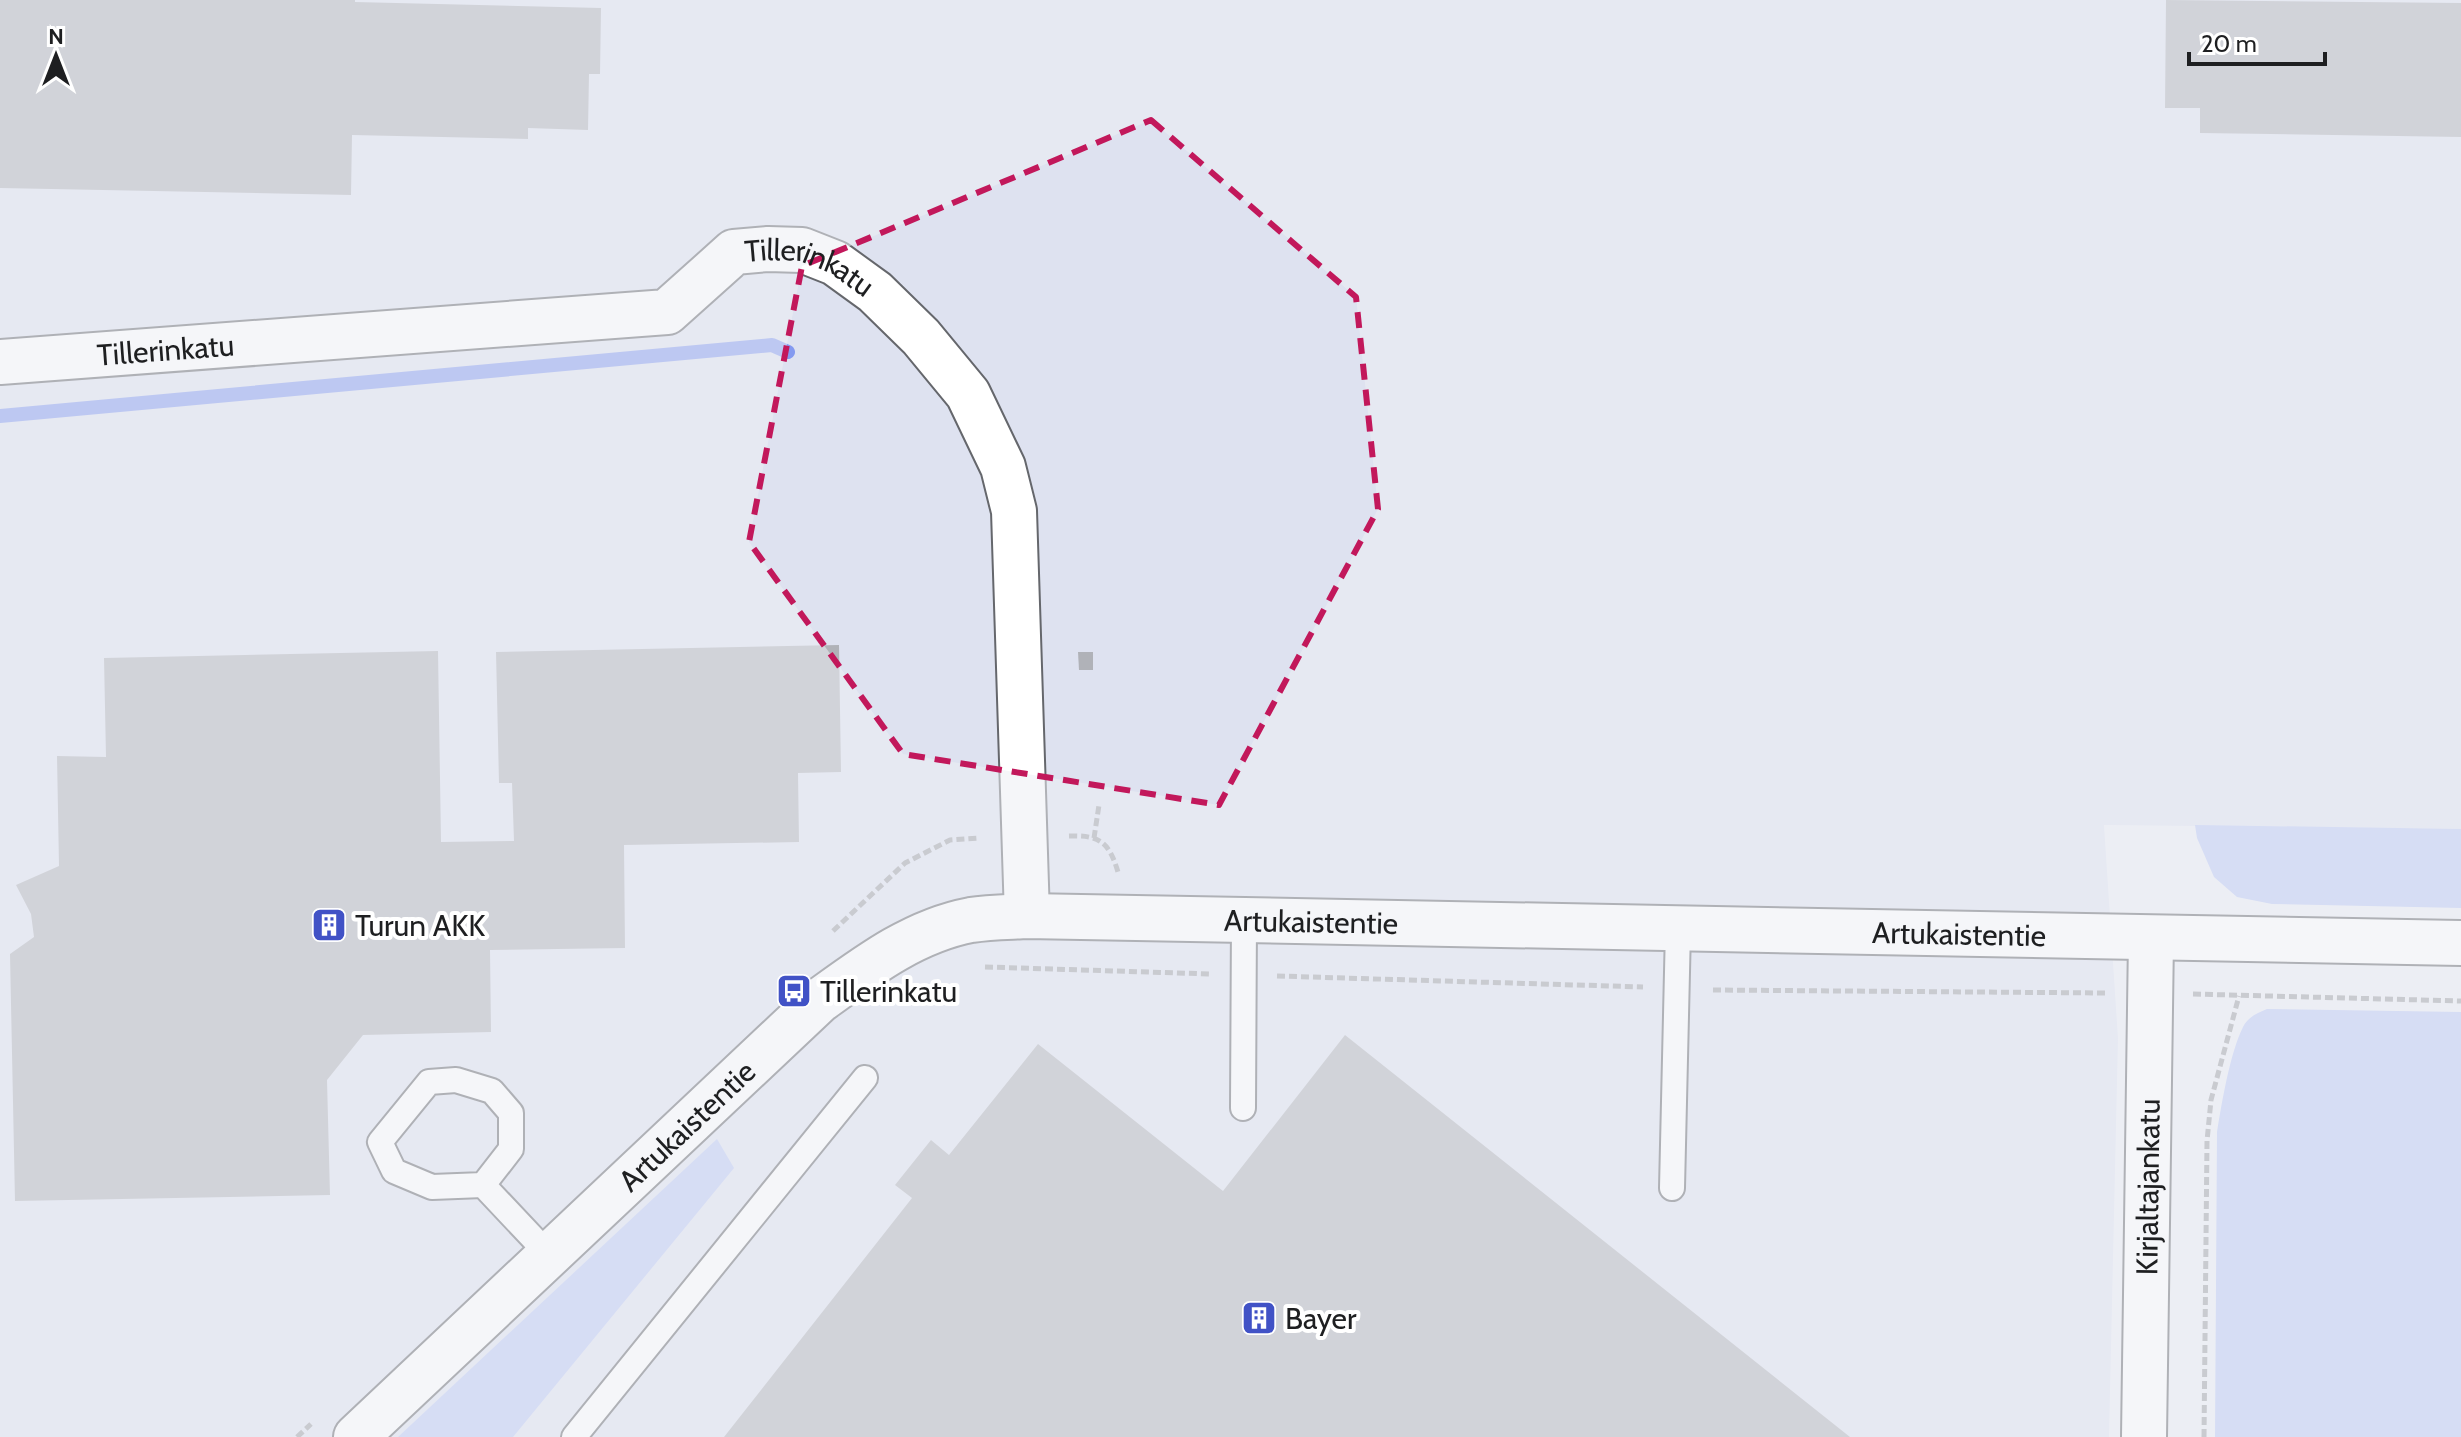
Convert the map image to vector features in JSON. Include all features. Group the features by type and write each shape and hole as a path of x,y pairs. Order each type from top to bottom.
{"street":[{"name":"Tillerinkatu","path":"0,362 667,312 734,252 802,250 835,263 875,292 935,353 968,394 1003,467 1014,511 1027,916"},
{"name":"Artukaistentie","path":"356,1437 819,1001 872,962 935,930 972,920 1027,916 2461,943"},
{"name":"Kirjaltajankatu","path":"2144,1437 2151,938"}],"lane":[{"path":"1243,1108 1244,920"},
{"path":"1672,1188 1678,929"},
{"path":"574,1437 865,1078"},
{"path":"483,1185 511,1149 511,1113 492,1091 456,1080 429,1082 380,1142 394,1171 432,1187 483,1185 549,1255"}],"path":[{"path":"1094,838 1099,805"},
{"path":"1076,835 1094,838 1109,847 1122,882"},
{"path":"950,840 977,838"},
{"path":"984,967 1677,988 2150,993 2461,1001"},
{"path":"2204,1437 2209,1114 2239,996"}],"highlighted area":[{"path":"1151,120 1356,297 1378,509 1219,805 903,754 749,542 802,266"}],"shaded area":[{"path":"0,0 2461,0 2461,829 2104,825 2118,1038 2109,1437 0,1437"},
{"path":"2195,825 2461,829 2461,908 2272,904 2237,897 2214,877 2197,838"},
{"path":"2267,1009 2461,1012 2461,1437 2215,1437 2217,1132 2238,1038 2247,1021"},
{"path":"717,1139 734,1168 513,1437 398,1437"}],"building":[{"path":"0,0 355,0 601,8 600,74 589,74 588,130 528,128 528,139 352,135 351,195 0,188"},
{"path":"2166,0 2461,3 2461,137 2200,133 2200,108 2165,108"},
{"name":"Turun AKK","path":"839,645 841,772 798,773 799,842 624,845 625,948 490,950 491,1032 363,1035 327,1080 330,1195 15,1201 10,954 34,937 31,914 16,885 59,866 57,756 106,757 104,658 438,651 441,842 514,841 512,783 499,783 496,652"},
{"path":"1078,652 1093,652 1093,670 1079,670"},
{"name":"Bayer","path":"1345,1035 1850,1437 724,1437 912,1198 895,1185 931,1140 949,1155 1038,1044 1223,1191"}],"waterway":[{"path":"0,416 772,345 788,352"}],"place":[{"name":"Turun AKK","path":"329,925"},
{"name":"Tillerinkatu","path":"794,991"},
{"name":"Bayer","path":"1259,1318"}]}
